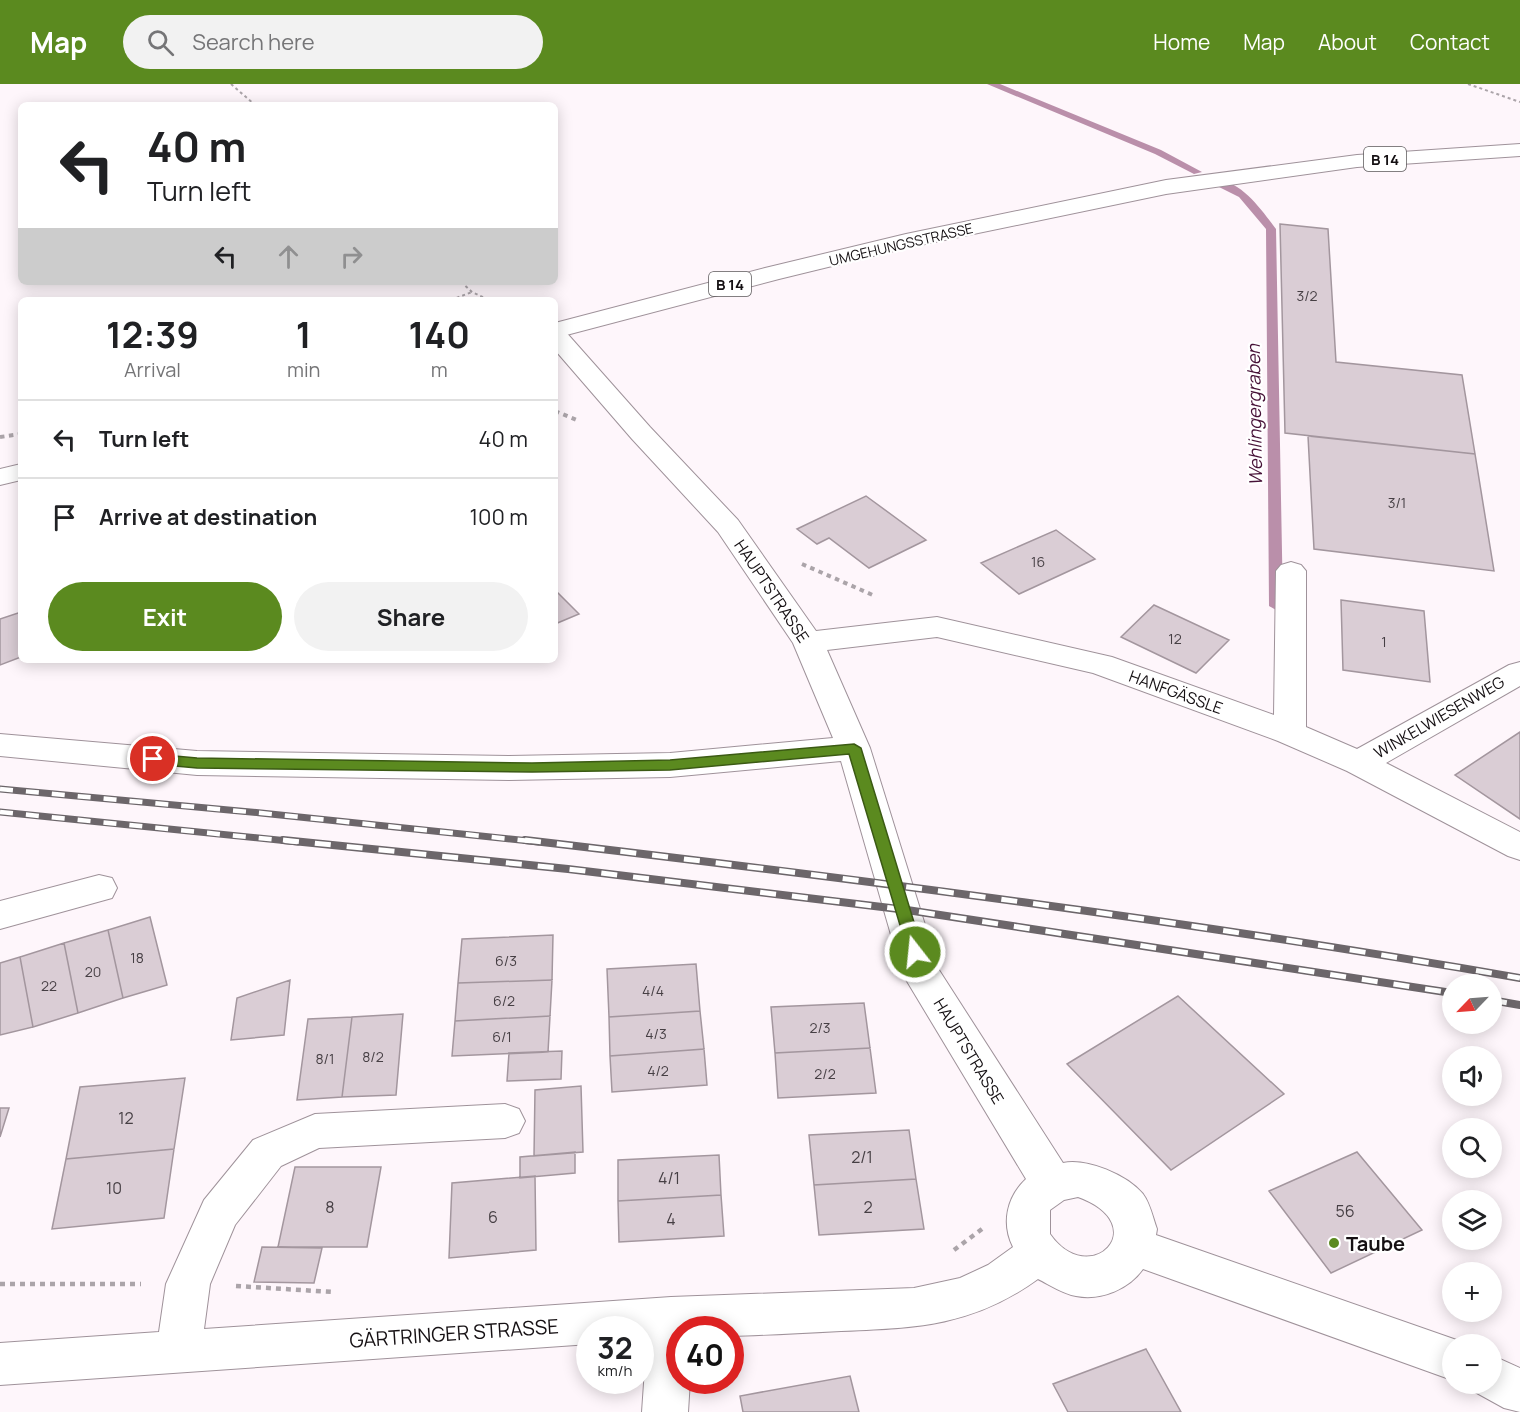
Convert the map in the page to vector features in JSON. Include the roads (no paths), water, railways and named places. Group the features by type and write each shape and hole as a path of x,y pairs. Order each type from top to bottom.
{"street":[{"name":"UMGEHUNGSSTRASSE","path":"558,332 773,273 906,241 1166,187 1357,161 1520,150"},
{"name":"HAUPTSTRASSE","path":"558,336 641,433 728,526 808,642 854,748 921,973 1010,1119 1053,1184"},
{"path":"0,477 18,473"},
{"path":"1290,733 1291,571"},
{"name":"HANFGÄSSLE","path":"808,642 937,627 1101,664 1290,733 1359,763 1520,847"},
{"name":"WINKELWIESENWEG","path":"1359,763 1520,672"},
{"path":"0,746 197,763 509,768 670,765 854,748"},
{"path":"0,915 99,888"},
{"path":"178,1352 188,1284 219,1213 267,1153 315,1131 505,1121"},
{"path":"1078,1179 1094,1182 1110,1190 1124,1202 1137,1231 1135,1247 1127,1261 1114,1271 1096,1276 1077,1276 1058,1270 1039,1253 1032,1243 1027,1227 1028,1210 1034,1197 1061,1180 1078,1179"},
{"path":"1135,1247 1442,1355"},
{"name":"GÄRTRINGER STRASSE","path":"720,1316 914,1308 965,1297 1003,1279 1039,1253"},
{"name":"GÄRTRINGER STRASSE","path":"0,1364 666,1318"},
{"path":"1502,1383 1520,1392"},
{"path":"665,1412 666,1394"}],"waterway":[{"name":"Wehlingergraben","path":"992,84 1158,152 1197,172"},
{"name":"Wehlingergraben","path":"1219,183 1243,195 1271,229 1276,606"}],"railway":[{"path":"0,789 539,842"},
{"path":"0,812 298,842"},
{"path":"283,840 568,869 907,910 1442,991"},
{"path":"525,840 1024,902 1272,938 1520,978"},
{"path":"1502,1002 1520,1005"}],"place":[{"name":"Taube","path":"1334,1243"}]}
